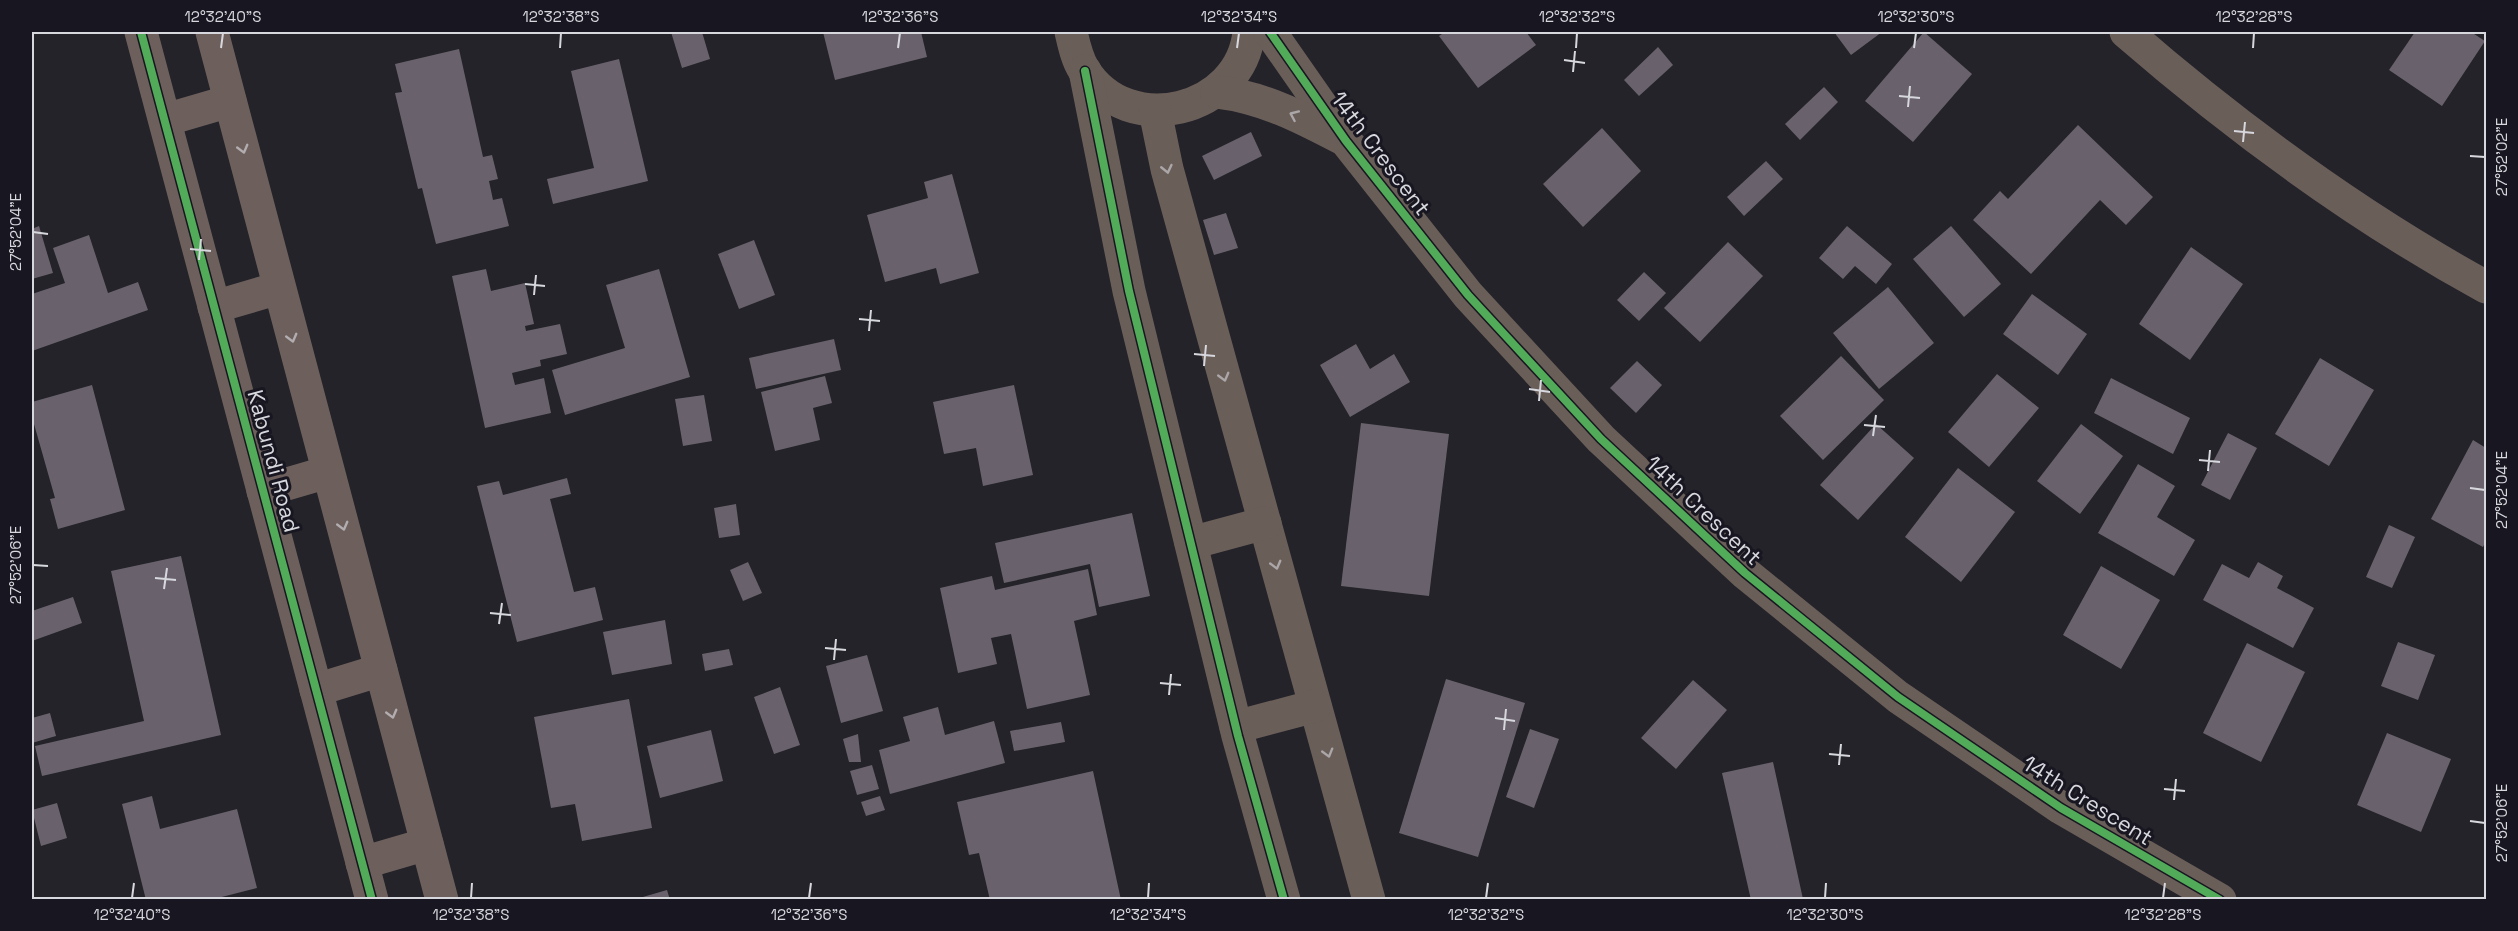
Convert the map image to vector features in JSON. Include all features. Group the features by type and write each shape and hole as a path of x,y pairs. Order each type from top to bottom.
{"street":[{"name":"Kabundi Road","path":"141,32 372,900"},
{"path":"212,32 442,900"},
{"path":"1071,32 1075,49 1085,71 1129,291 1236,727 1284,900"},
{"path":"1085,71 1103,92 1127,105 1155,111 1187,108 1217,92 1239,66 1249,32"},
{"name":"14th Crescent","path":"1270,32 1346,141 1468,295 1601,439 1745,573 1898,697 2061,808 2220,900"},
{"path":"2126,32 2201,97 2315,182 2434,258 2487,287"},
{"name":"14th Crescent","path":"1217,92 1246,95 1297,116 1346,141"},
{"path":"165,120 230,101"},
{"path":"1155,111 1167,170 1369,900"},
{"path":"214,307 279,288"},
{"path":"263,490 328,472"},
{"path":"1191,543 1265,524"},
{"path":"316,690 381,670"},
{"path":"1236,727 1315,706"},
{"path":"362,863 427,844"}],"building":[{"path":"671,32 702,32 710,59 682,68"},
{"path":"823,32 921,32 927,57 835,80"},
{"path":"1445,32 1526,32 1536,45 1478,88 1439,36"},
{"path":"1834,32 1882,32 1851,55"},
{"path":"1924,32 1972,74 1913,142 1865,101"},
{"path":"2415,32 2471,32 2485,41 2442,106 2389,70"},
{"path":"1658,47 1673,65 1639,96 1624,80"},
{"path":"459,49 483,157 492,155 498,179 489,181 493,200 502,198 509,226 436,244 422,188 418,189 395,93 402,92 395,64"},
{"path":"619,59 648,181 553,204 547,179 594,168 571,71"},
{"path":"1824,87 1838,102 1800,140 1785,124"},
{"path":"2078,125 2153,197 2126,225 2100,200 2031,274 1973,220 2000,191 2008,199"},
{"path":"1602,128 1641,171 1583,227 1543,184"},
{"path":"1251,132 1262,156 1214,180 1202,156"},
{"path":"1766,161 1783,179 1744,216 1727,197"},
{"path":"952,174 979,273 940,284 936,268 885,282 867,215 928,198 924,182"},
{"path":"1226,213 1238,248 1214,255 1203,220"},
{"path":"39,226 53,273 32,279 32,229"},
{"path":"1847,226 1892,264 1876,284 1855,266 1843,279 1819,258"},
{"path":"1951,226 2001,284 1964,317 1913,259"},
{"path":"89,235 108,293 138,282 148,310 32,351 32,294 65,283 53,248"},
{"path":"754,240 775,295 739,309 718,254"},
{"path":"1728,242 1763,276 1700,342 1664,308"},
{"path":"2191,247 2243,284 2190,360 2139,324"},
{"path":"486,269 491,291 525,283 534,324 525,326 526,331 560,324 567,354 540,360 541,366 512,373 515,385 544,378 551,413 485,428 452,276"},
{"path":"659,269 690,377 565,415 552,370 625,348 606,285"},
{"path":"1644,272 1666,293 1639,321 1617,300"},
{"path":"1888,287 1934,343 1879,389 1833,333"},
{"path":"2032,294 2087,334 2058,375 2003,334"},
{"path":"834,339 841,370 756,389 749,358"},
{"path":"1356,344 1370,369 1394,354 1410,382 1350,417 1320,365"},
{"path":"1841,356 1884,400 1823,460 1780,416"},
{"path":"2320,358 2374,390 2329,466 2275,434"},
{"path":"1637,361 1662,385 1636,413 1610,388"},
{"path":"1997,374 2039,408 1989,467 1948,432"},
{"path":"825,376 832,403 813,408 820,440 775,451 761,392"},
{"path":"2111,378 2190,418 2173,454 2094,413"},
{"path":"92,385 125,510 58,529 50,499 55,498 32,417 32,402"},
{"path":"1014,385 1033,475 983,486 976,448 944,454 933,402"},
{"path":"704,395 712,441 683,446 675,399"},
{"path":"1361,423 1449,434 1429,596 1341,586"},
{"path":"1876,424 1914,458 1858,520 1820,485"},
{"path":"2081,424 2123,456 2080,514 2037,481"},
{"path":"2228,433 2257,448 2230,500 2201,485"},
{"path":"2473,440 2486,448 2486,541 2483,547 2431,519"},
{"path":"2138,464 2175,486 2157,517 2195,540 2174,576 2098,533"},
{"path":"1958,468 2015,512 1961,582 1905,537"},
{"path":"567,478 571,494 550,499 574,592 595,587 603,620 517,642 477,486 499,481 503,495"},
{"path":"736,504 740,535 719,538 714,508"},
{"path":"1132,513 1150,596 1099,607 1090,564 1004,583 995,543"},
{"path":"2389,525 2415,537 2392,588 2366,577"},
{"path":"181,556 221,735 42,776 35,746 144,721 111,571"},
{"path":"748,562 762,593 743,601 730,570"},
{"path":"2258,562 2283,576 2277,588 2314,608 2293,648 2203,600 2222,564 2249,578"},
{"path":"2101,566 2160,600 2121,669 2063,635"},
{"path":"1088,569 1097,615 1074,621 1090,695 1027,709 1011,634 991,638 997,664 958,673 940,588 992,576 995,590"},
{"path":"73,597 82,623 32,641 32,611"},
{"path":"665,620 672,664 612,675 603,632"},
{"path":"2398,642 2435,655 2418,700 2381,686"},
{"path":"2247,643 2305,672 2261,762 2203,733"},
{"path":"729,649 733,665 705,671 702,654"},
{"path":"867,655 883,711 841,723 826,666"},
{"path":"1446,679 1525,703 1478,857 1399,833"},
{"path":"1693,680 1727,710 1676,769 1641,738"},
{"path":"780,687 800,745 774,754 754,697"},
{"path":"629,699 652,828 582,841 575,804 551,808 534,717"},
{"path":"938,707 945,735 994,721 1005,763 890,794 879,750 910,741 903,717"},
{"path":"50,713 56,736 32,743 32,718"},
{"path":"1061,722 1065,742 1014,751 1010,731"},
{"path":"1530,729 1559,739 1534,808 1506,797"},
{"path":"711,730 723,781 660,798 647,746"},
{"path":"2387,733 2451,759 2421,832 2357,805"},
{"path":"858,734 861,762 849,762 843,739"},
{"path":"1773,762 1803,899 1799,900 1751,900 1722,773"},
{"path":"872,765 879,789 857,795 850,771"},
{"path":"1093,771 1121,900 990,900 979,853 969,855 957,802"},
{"path":"152,796 160,829 237,809 257,888 210,900 146,900 122,804"},
{"path":"880,796 885,810 866,816 861,802"},
{"path":"57,803 67,838 41,846 32,810"},
{"path":"667,890 670,900 636,899"}],"cycle path":[{"path":"141,32 372,900"},
{"path":"1270,32 1346,141 1468,295 1601,439 1745,573 1898,697 2061,808 2220,900"},
{"path":"1085,71 1129,291 1238,736 1284,900"}]}
